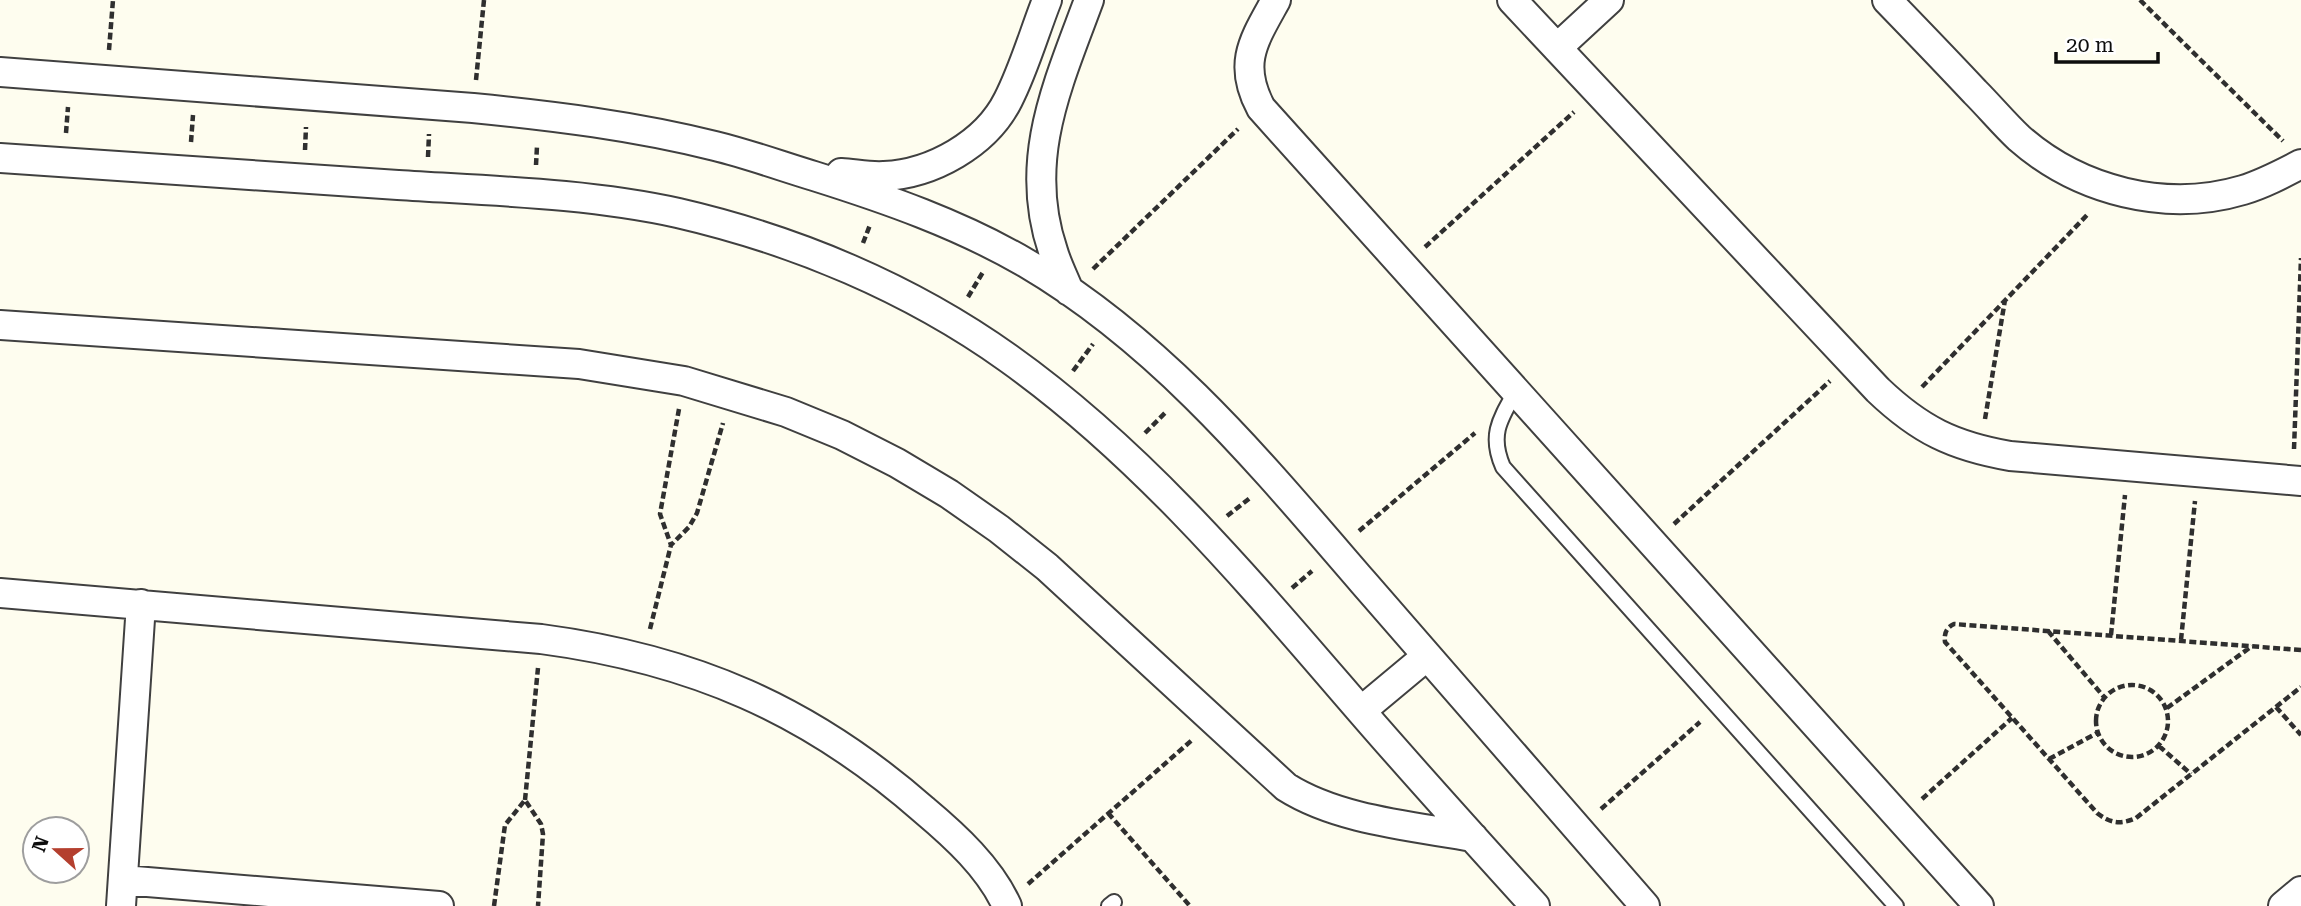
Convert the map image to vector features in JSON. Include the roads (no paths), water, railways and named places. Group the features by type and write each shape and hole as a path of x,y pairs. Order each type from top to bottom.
{"street":[{"path":"801,173 884,177 920,170 954,155 984,132 1007,103 1047,0"},
{"path":"1069,291 1052,250 1042,207 1040,162 1047,119 1089,0"},
{"path":"1276,0 1250,53 1248,72 1252,91 1261,108 1979,906"},
{"path":"1512,0 1900,411 1924,429 1951,442 2010,456 2297,481"},
{"path":"1557,48 1609,0"},
{"path":"1887,0 2020,138 2051,161 2080,177 2111,189 2177,199 2210,197 2242,190 2274,178 2296,157"},
{"path":"0,72 473,108 655,132 718,146 881,197 933,217 997,248 1069,291 1112,321 1233,432 1645,906"},
{"path":"0,158 533,194 641,206 686,215 791,246 852,270 953,322 1006,357 1055,393 1123,454 1272,606 1361,711 1535,906"},
{"path":"0,325 579,364 684,381 786,412 842,435 897,463 949,494 999,529 1046,568 1286,787 1304,799 1345,813 1473,837"},
{"path":"0,593 541,639 644,657 710,678 762,701 835,741 892,781 944,827 992,879 1006,904"},
{"path":"141,604 122,893 439,906"},
{"path":"1361,711 1427,656"},
{"path":"2283,906 2301,891"}],"lane":[{"path":"1516,391 1499,420 1496,431 1496,443 1503,467 1896,906"}]}
